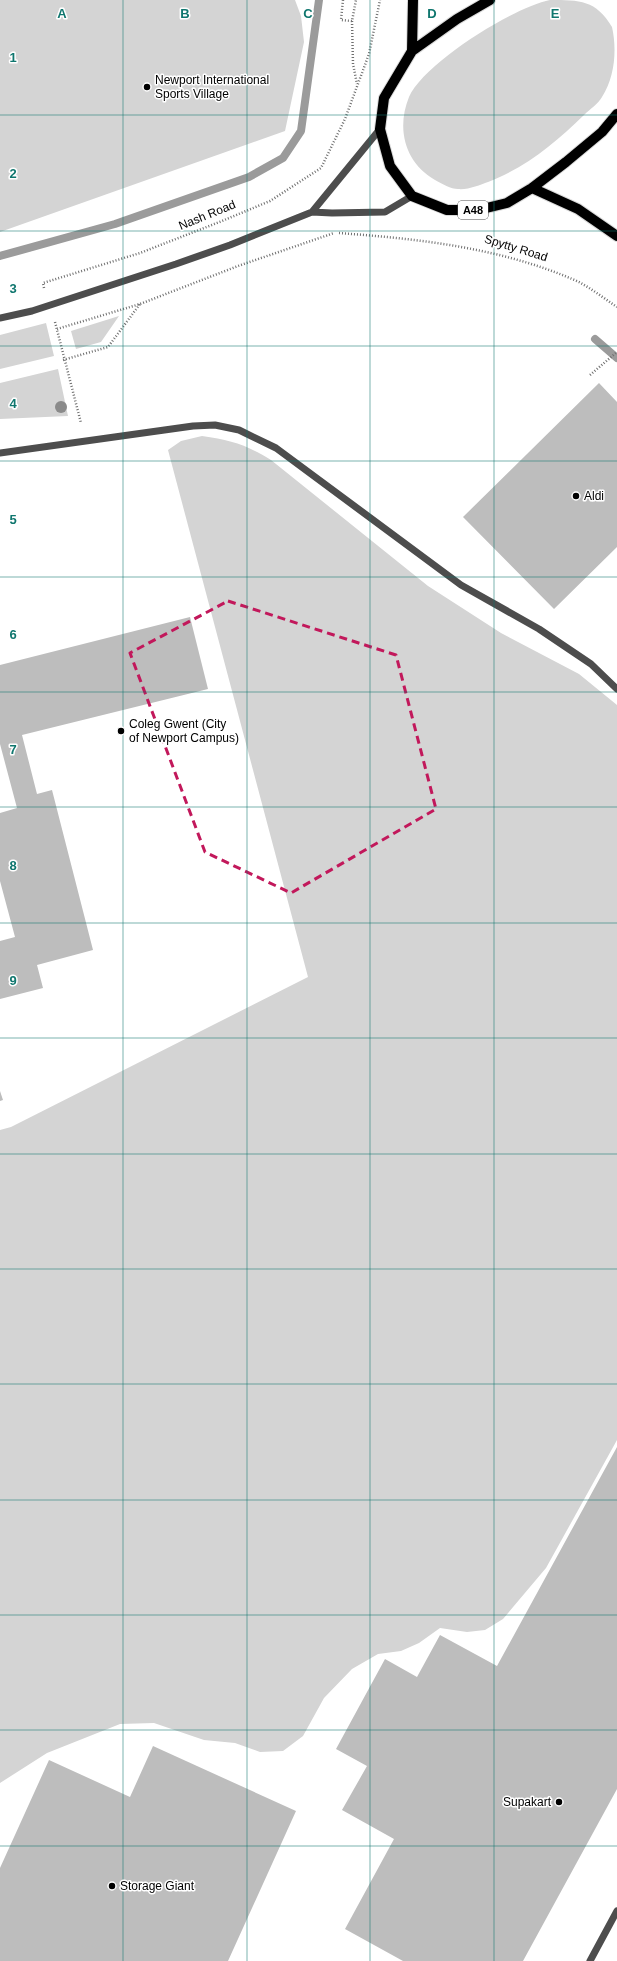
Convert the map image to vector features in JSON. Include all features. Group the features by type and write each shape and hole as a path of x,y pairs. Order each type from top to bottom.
{"main road":[{"path":"412,52 413,0"},
{"path":"412,196 390,166 380,129 384,98 412,52 457,19 490,0"},
{"name":"A48","path":"412,196 447,210 478,210 507,203 532,188 602,132 617,114"},
{"path":"532,188 578,209 617,236"}],"street":[{"path":"312,212 380,129"},
{"path":"0,318 32,311 176,264 230,245 312,212 385,212 412,196"},
{"path":"0,453 193,426 215,425 239,430 276,448 461,585 539,629 592,664 617,689"},
{"path":"590,1961 617,1911"}],"path":[{"path":"343,0 340,20 352,21"},
{"path":"356,0 352,21 353,64 358,85"},
{"path":"358,85 369,54 375,18 380,0"},
{"name":"Nash Road","path":"43,283 140,253 270,200 321,168 345,119 358,85"},
{"name":"Spytty Road","path":"140,304 238,266 333,232 399,238 474,249 518,261 580,283 617,307"},
{"path":"79,419 63,360 57,329 140,304"},
{"path":"63,360 108,347 140,304"},
{"path":"590,375 617,352"}],"highlighted area":[{"path":"228,601 396,655 436,809 291,893 205,852 130,653"}],"shaded area":[{"name":"Newport International Sports Village","path":"0,0 295,0 301,16 304,42 285,131 0,232"},
{"path":"550,0 570,0 586,3 600,11 612,27 614,36 614,63 610,81 602,97 551,145 528,162 502,176 478,186 462,189 449,187 435,180 416,164 410,155 406,144 403,121 409,97 418,83 432,68 472,38 515,13"},
{"path":"119,316 101,342 76,349 71,331"},
{"path":"46,323 54,356 0,369 0,335"},
{"path":"58,369 68,416 0,419 0,383"},
{"path":"202,436 222,439 238,444 254,450 271,460 428,586 501,633 579,674 617,705 617,1440 546,1568 503,1619 485,1630 467,1632 440,1628 419,1643 401,1651 378,1654 352,1669 324,1698 303,1736 283,1751 260,1752 235,1743 204,1740 154,1723 120,1724 47,1753 0,1783 0,1130 11,1127 308,977 168,450 181,441"}],"building":[{"path":"599,383 617,402 617,547 554,609 463,517"},
{"path":"190,617 208,689 22,735 37,794 52,790 93,950 37,965 43,988 0,999 0,941 15,937 0,881 0,813 17,808 0,744 0,665"},
{"path":"0,1091 3,1100 0,1101"},
{"path":"617,1447 617,1789 523,1961 403,1961 345,1929 394,1839 342,1810 367,1766 336,1749 385,1659 417,1677 440,1635 497,1666"},
{"path":"153,1746 296,1811 228,1961 0,1961 0,1868 49,1760 130,1797"}],"waterway":[{"path":"0,256 115,224 249,177 283,158 301,131 319,0"},
{"path":"595,339 617,358"}],"place":[{"name":"Newport International Sports Village","path":"147,87"},
{"name":"Aldi","path":"576,496"},
{"name":"Coleg Gwent (City of Newport Campus)","path":"121,731"},
{"name":"Supakart","path":"559,1802"},
{"name":"Storage Giant","path":"112,1886"}]}
